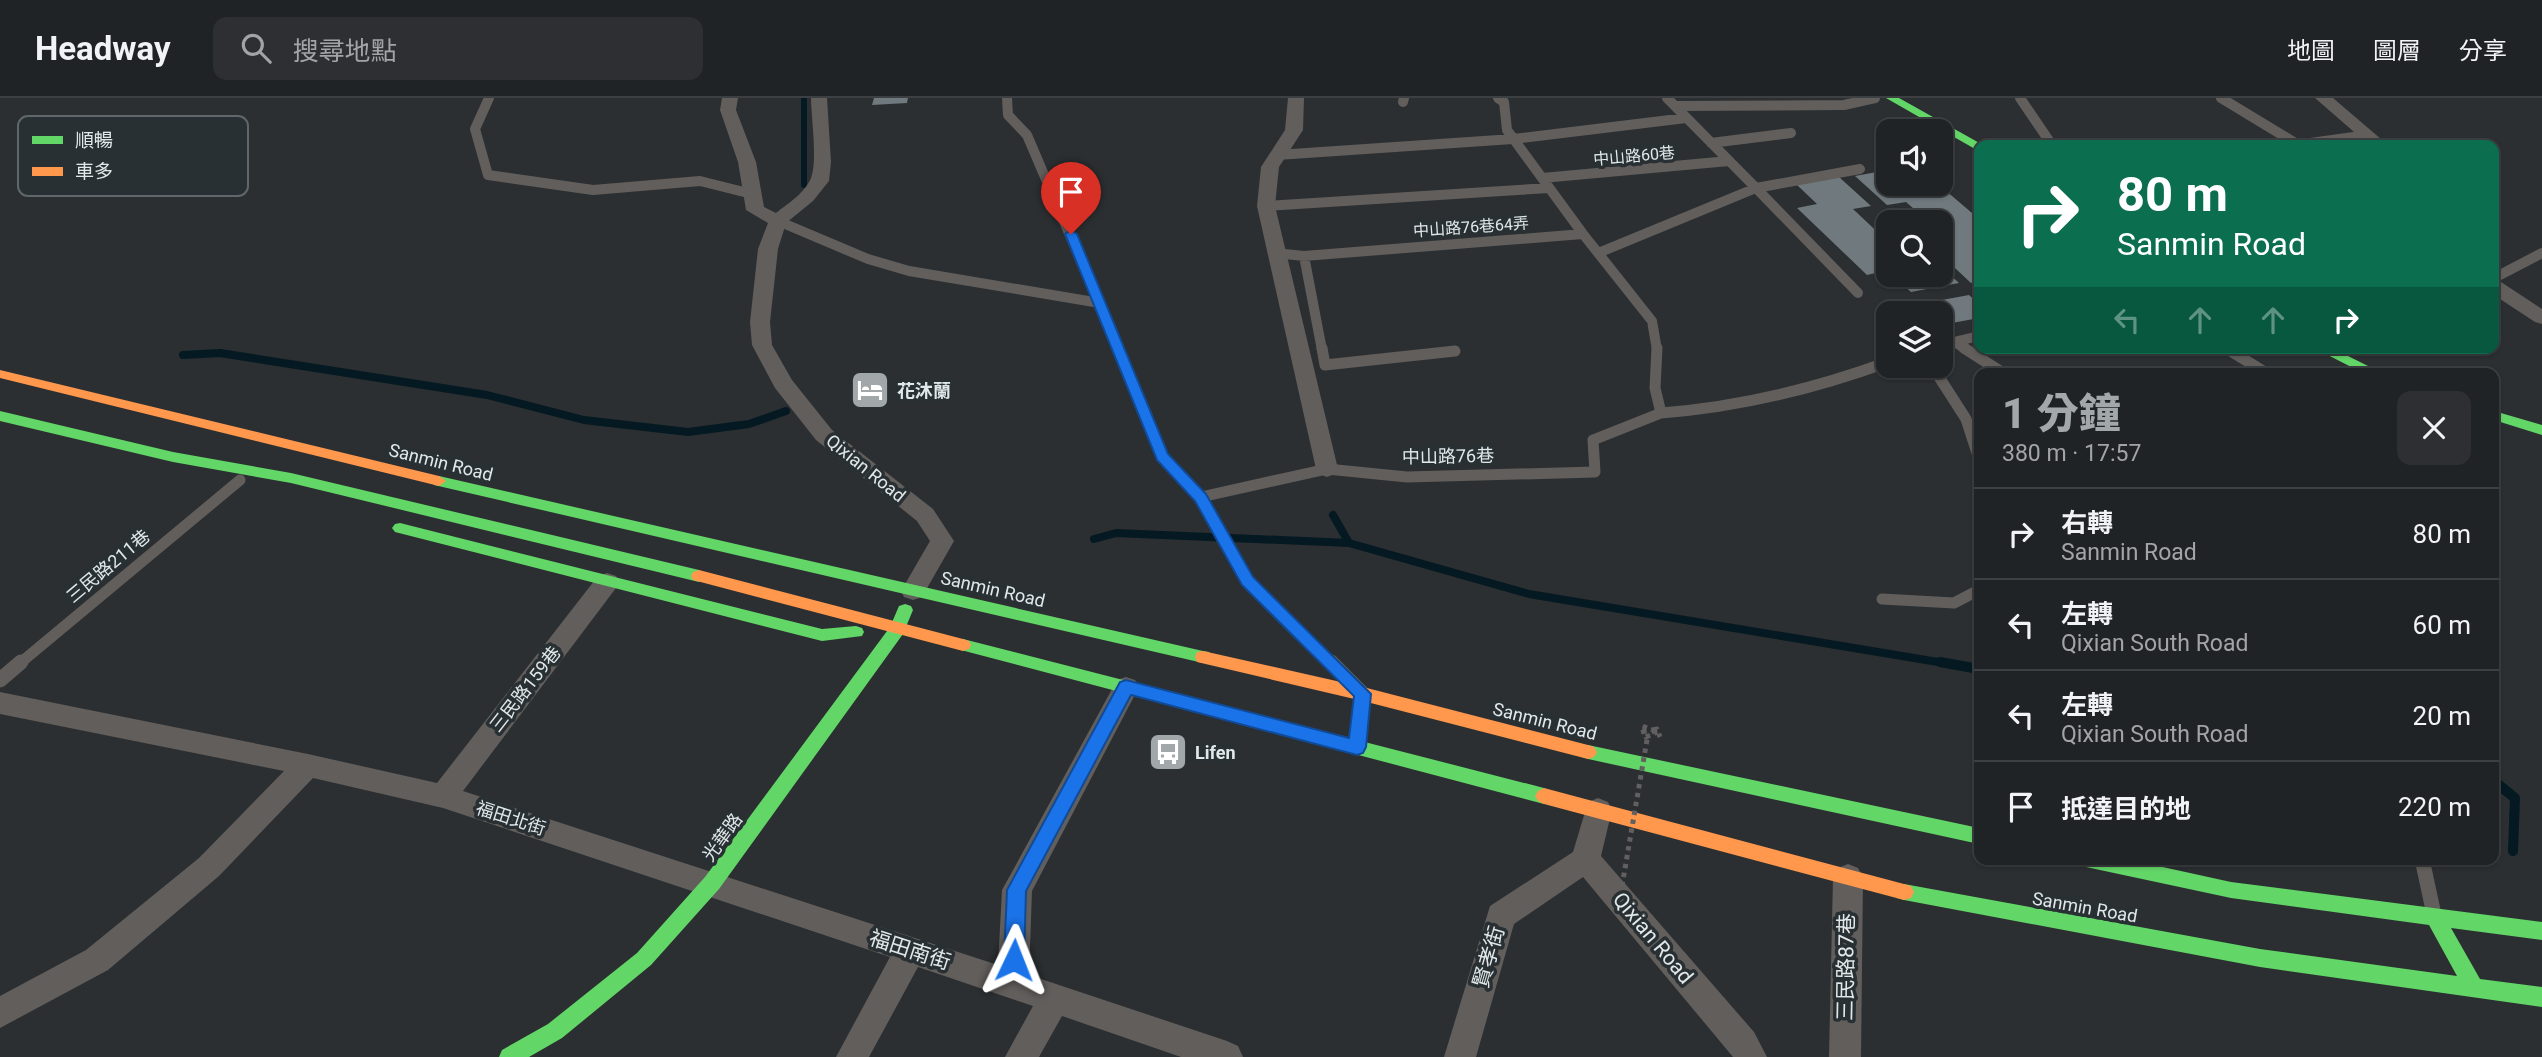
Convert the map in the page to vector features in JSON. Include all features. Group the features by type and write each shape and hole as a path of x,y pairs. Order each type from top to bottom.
{"street":[{"path":"730,98 729,110 747,162 755,211 778,221 807,197 820,181 822,162 819,98"},
{"path":"1296,98 1294,130 1270,167 1266,206 1327,469"},
{"path":"1891,98 1974,144"},
{"path":"2323,98 2374,140"},
{"name":"Qixian Road","path":"778,221 768,249 760,322 762,345 783,383 824,435 925,515 942,541 913,591"},
{"path":"2499,289 2542,318"},
{"path":"2333,354 2364,368"},
{"name":"Sanmin Road","path":"0,374 570,513 1363,694 1600,762 1974,835"},
{"name":"Sanmin Road","path":"0,416 173,457 318,484 637,561 1357,747 1599,803 1929,899 2260,958 2542,997"},
{"path":"2499,417 2542,430"},
{"name":"Sanmin Road","path":"173,457 280,494"},
{"name":"Sanmin Road","path":"385,524 822,635 897,629"},
{"name":"三民路159巷","path":"443,796 607,582"},
{"name":"光華路","path":"509,1057 555,1031 644,959 712,883 897,629 913,591"},
{"path":"1013,984 1017,890 1126,687"},
{"name":"福田北街","path":"0,703 308,765 443,796 712,883"},
{"path":"0,1013 97,960 209,867 308,765"},
{"path":"1586,859 1599,803"},
{"name":"Qixian Road","path":"1586,859 1751,1057"},
{"name":"賢孝街","path":"1460,1057 1500,916 1586,859"},
{"path":"2114,865 2231,890 2542,931"},
{"name":"三民路87巷","path":"1845,1057 1848,877"},
{"name":"福田南街","path":"712,883 1227,1057"},
{"path":"2435,917 2475,989"},
{"path":"852,1057 911,950"},
{"path":"1021,1057 1054,999"}],"lane":[{"path":"489,98 475,129 488,175 593,190 700,181 752,194"},
{"path":"1007,98 1005,108 1013,123 1027,135 1100,303 1162,456 1201,497 1247,581 1363,694 1357,747"},
{"path":"1667,98 1858,293"},
{"path":"1675,106 1844,104 1875,98"},
{"path":"2020,98 2049,140"},
{"path":"2221,98 2288,140"},
{"path":"1501,100 1507,130 1513,139 1652,321 1657,351 1655,388 1661,413"},
{"path":"1277,155 1513,139 1686,118"},
{"path":"1711,143 1791,133"},
{"name":"中山路60巷","path":"1542,178 1729,161"},
{"path":"1598,253 1756,188 1860,169"},
{"name":"中山路76巷64弄","path":"1266,206 1549,188"},
{"path":"778,221 868,258 909,271 1100,303"},
{"name":"中山路76巷64弄","path":"1275,253 1304,256 1583,234"},
{"path":"2499,275 2542,253"},
{"path":"1304,256 1325,365 1455,351"},
{"path":"1955,342 1974,337"},
{"path":"1955,342 1995,368"},
{"path":"2236,354 2258,368"},
{"name":"中山路76巷","path":"1201,497 1327,469 1407,477 1595,472 1593,440 1661,413 1731,403 1839,381 1876,367"},
{"path":"1940,378 1966,419 1974,444"},
{"name":"三民路211巷","path":"0,680 240,480"},
{"path":"1882,599 1954,603 1974,593"},
{"path":"2423,865 2435,917"}],"path":[{"path":"1622,886 1648,734 1643,734 1642,726 1648,726 1654,730 1652,736 1646,737 1644,731 1647,729 1657,729 1660,737"}],"building":[{"path":"874,98 908,98 907,103 872,105"},
{"path":"1876,172 1876,195 1855,176"},
{"path":"1839,177 1871,206 1853,209 1876,231 1876,273 1867,275 1797,208 1817,204 1796,184"},
{"path":"1877,196 1952,196 1974,215 1974,282 1971,283 1953,266 1953,210 1915,210 1906,202 1887,205"},
{"path":"1905,287 1938,287 1911,292"},
{"path":"1969,295 1974,300 1974,319 1953,323 1953,301 1936,301"}],"waterway":[{"path":"804,98 804,185"},
{"path":"183,355 220,353 487,395 584,420 688,432 749,424 786,411"},
{"path":"1333,515 1349,543"},
{"path":"1094,539 1116,533 1349,543"},
{"path":"1349,543 1529,594 1950,664"},
{"path":"1940,662 1974,668"},
{"path":"2499,785 2515,798 2513,851"}],"traffic: fast":[{"path":"1891,98 1974,144"},
{"path":"2333,354 2364,368"},
{"path":"0,416 173,457 291,478 699,576"},
{"path":"2499,417 2542,430"},
{"path":"439,481 1203,657"},
{"path":"400,528 822,635 856,632"},
{"path":"509,1057 555,1031 644,959 712,883 897,630 905,610"},
{"path":"963,645 1544,796"},
{"path":"1588,752 1974,835"},
{"path":"2114,865 2231,890 2542,931"},
{"path":"1904,892 2260,958 2542,997"},
{"path":"2435,917 2475,989"}],"traffic: slow":[{"path":"0,374 439,481"},
{"path":"699,576 963,645"},
{"path":"1203,657 1363,694 1588,752"},
{"path":"1544,796 1904,892"}],"place":[{"name":"花沐蘭","path":"870,390"},
{"name":"Lifen","path":"1168,752"}],"route":[{"path":"1014,960 1017,890 1126,687 1357,747 1363,694 1247,581 1201,497 1162,456 1071,234"}]}
